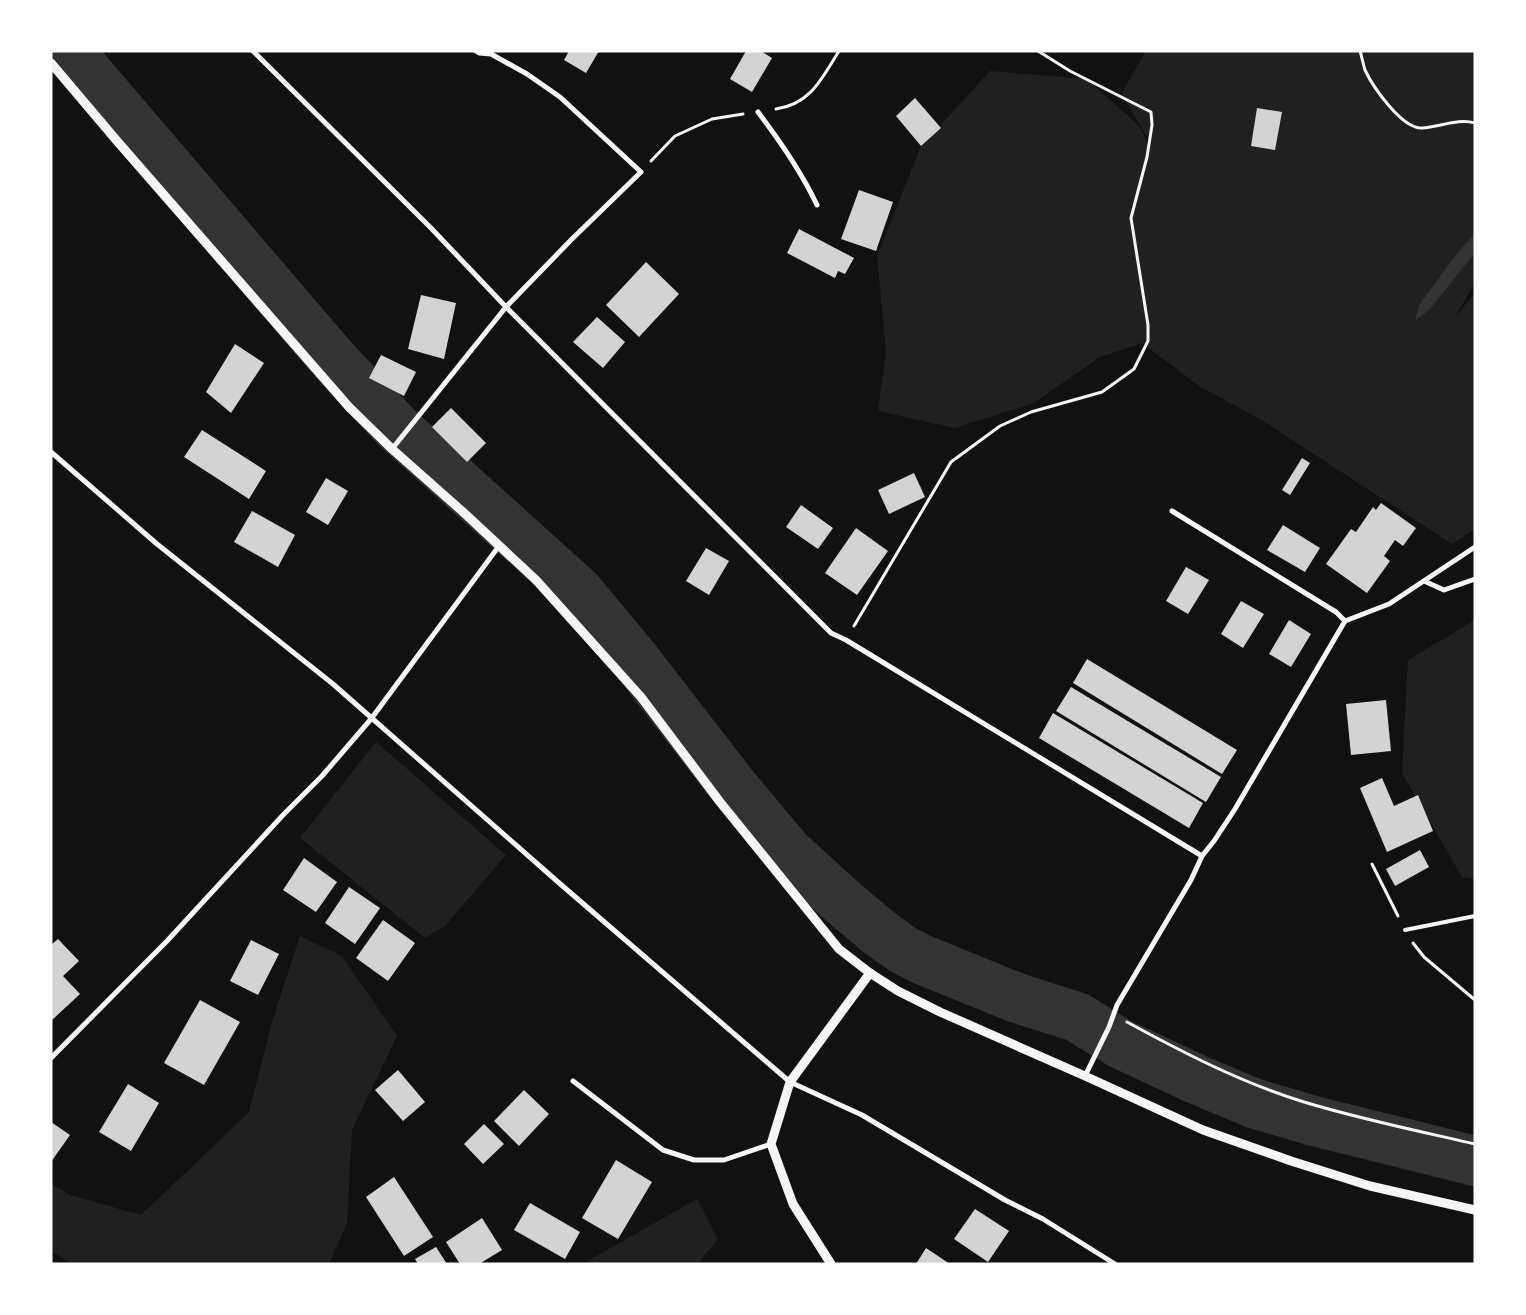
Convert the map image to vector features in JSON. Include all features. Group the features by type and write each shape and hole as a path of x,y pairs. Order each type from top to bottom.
{"street":[{"path":"253,51 430,227 506,307 831,633 846,640 1202,856"},
{"path":"392,449 506,307 641,172 560,97 528,74 491,54 478,53 476,51"},
{"path":"51,63 117,142 348,407 536,580 641,698 720,802 839,949 870,973 898,991 940,1012 1203,1130 1370,1186 1475,1210"},
{"path":"758,112 806,181 817,205"},
{"path":"51,452 157,544 333,684 790,1082 862,1115 1006,1200 1043,1219 1115,1264"},
{"path":"1172,511 1336,612 1345,621"},
{"path":"51,1058 167,941 284,814 322,776 371,719 499,546"},
{"path":"1085,1076 1117,1005 1191,880 1202,856 1234,809 1345,621 1389,604 1475,547"},
{"path":"1424,580 1444,590 1475,579"},
{"path":"831,1264 792,1204 771,1144 790,1082 870,973"},
{"path":"573,1080 663,1150 694,1160 724,1160 771,1144"}],"lane":[{"path":"1405,930 1475,916"}],"path":[{"path":"846,640 951,462 1000,426 1031,412 1102,392 1134,369 1148,341 1148,324 1131,218 1148,149 1152,126 1151,112 1070,72 1038,51"},
{"path":"1360,51 1365,70 1387,104 1403,120 1419,128 1465,120 1475,123"},
{"path":"1113,1015 1236,1078 1302,1102 1350,1116 1475,1144"}],"shaded area":[{"path":"1146,51 1475,51 1475,283 1455,317 1475,293 1475,529 1452,544 1260,419 1202,388 1142,343 1100,357 1034,403 955,428 878,411 886,352 877,256 921,146 990,71 1087,79 1140,127 1150,148 1151,143 1121,94"},
{"path":"1475,233 1475,253 1429,310 1415,321 1419,305 1459,251"},
{"path":"1475,620 1475,879 1462,877 1402,773 1408,660"},
{"path":"376,742 506,855 445,926 425,938 300,838"},
{"path":"300,936 342,956 397,1036 352,1130 347,1223 329,1264 72,1264 51,1251 51,1183 70,1195 141,1215 249,1112 272,1022"},
{"path":"697,1199 718,1239 697,1264 582,1264"}],"building":[{"path":"569,51 599,51 586,73 564,60"},
{"path":"746,51 761,51 772,58 752,92 730,79"},
{"path":"915,98 941,128 921,146 896,116"},
{"path":"1257,108 1282,112 1275,150 1251,146"},
{"path":"859,190 893,202 876,251 841,239"},
{"path":"799,229 854,258 845,274 838,271 835,278 787,253"},
{"path":"646,262 679,294 639,337 606,305"},
{"path":"421,295 456,303 444,359 408,349"},
{"path":"597,317 625,342 603,368 573,342"},
{"path":"235,344 264,363 231,413 206,392"},
{"path":"381,355 416,372 404,396 369,378"},
{"path":"451,408 486,443 467,462 432,427"},
{"path":"202,430 266,471 249,499 184,457"},
{"path":"1302,458 1310,463 1290,495 1282,490"},
{"path":"914,473 925,497 889,514 878,490"},
{"path":"326,478 348,491 328,525 306,512"},
{"path":"1381,503 1416,528 1403,546 1395,540 1384,556 1390,561 1367,593 1326,564 1351,529 1356,532 1373,507 1376,510"},
{"path":"801,505 833,528 818,549 786,527"},
{"path":"252,511 295,535 278,567 234,542"},
{"path":"1283,525 1320,548 1305,572 1267,550"},
{"path":"856,528 888,551 857,595 825,573"},
{"path":"706,548 729,561 709,595 686,581"},
{"path":"1186,567 1209,580 1188,614 1166,601"},
{"path":"1241,601 1264,614 1243,648 1221,634"},
{"path":"1289,620 1311,634 1291,667 1269,654"},
{"path":"1087,659 1237,750 1222,774 1073,683"},
{"path":"1071,687 1221,777 1206,802 1056,711"},
{"path":"1386,700 1391,751 1351,755 1346,704"},
{"path":"1053,713 1203,803 1189,828 1039,738"},
{"path":"1382,778 1394,806 1418,795 1433,831 1387,852 1360,788"},
{"path":"1420,850 1429,867 1395,886 1386,869"},
{"path":"304,858 337,882 316,912 283,890"},
{"path":"349,887 380,908 355,944 325,923"},
{"path":"383,920 415,943 388,981 356,958"},
{"path":"58,939 79,961 63,976 80,994 51,1021 51,945"},
{"path":"251,940 279,954 258,995 230,981"},
{"path":"200,1000 240,1022 204,1085 164,1063"},
{"path":"398,1070 425,1102 403,1121 375,1090"},
{"path":"128,1084 159,1103 131,1151 99,1132"},
{"path":"524,1090 549,1114 519,1146 494,1121"},
{"path":"51,1122 70,1135 51,1162"},
{"path":"484,1124 504,1144 483,1164 464,1144"},
{"path":"616,1160 652,1182 618,1239 582,1218"},
{"path":"394,1177 433,1237 404,1256 366,1197"},
{"path":"530,1203 580,1232 565,1259 514,1230"},
{"path":"975,1209 1009,1231 988,1262 954,1239"},
{"path":"482,1218 502,1250 479,1264 460,1264 446,1242"},
{"path":"436,1247 447,1264 418,1264 415,1259"},
{"path":"926,1248 950,1264 916,1264"}],"waterway":[{"path":"69,51 331,357 396,427 578,591 637,662 732,785 788,852 881,934 902,949 921,959 1017,998 1077,1017 1119,1043 1253,1103 1314,1121 1475,1161"}]}
